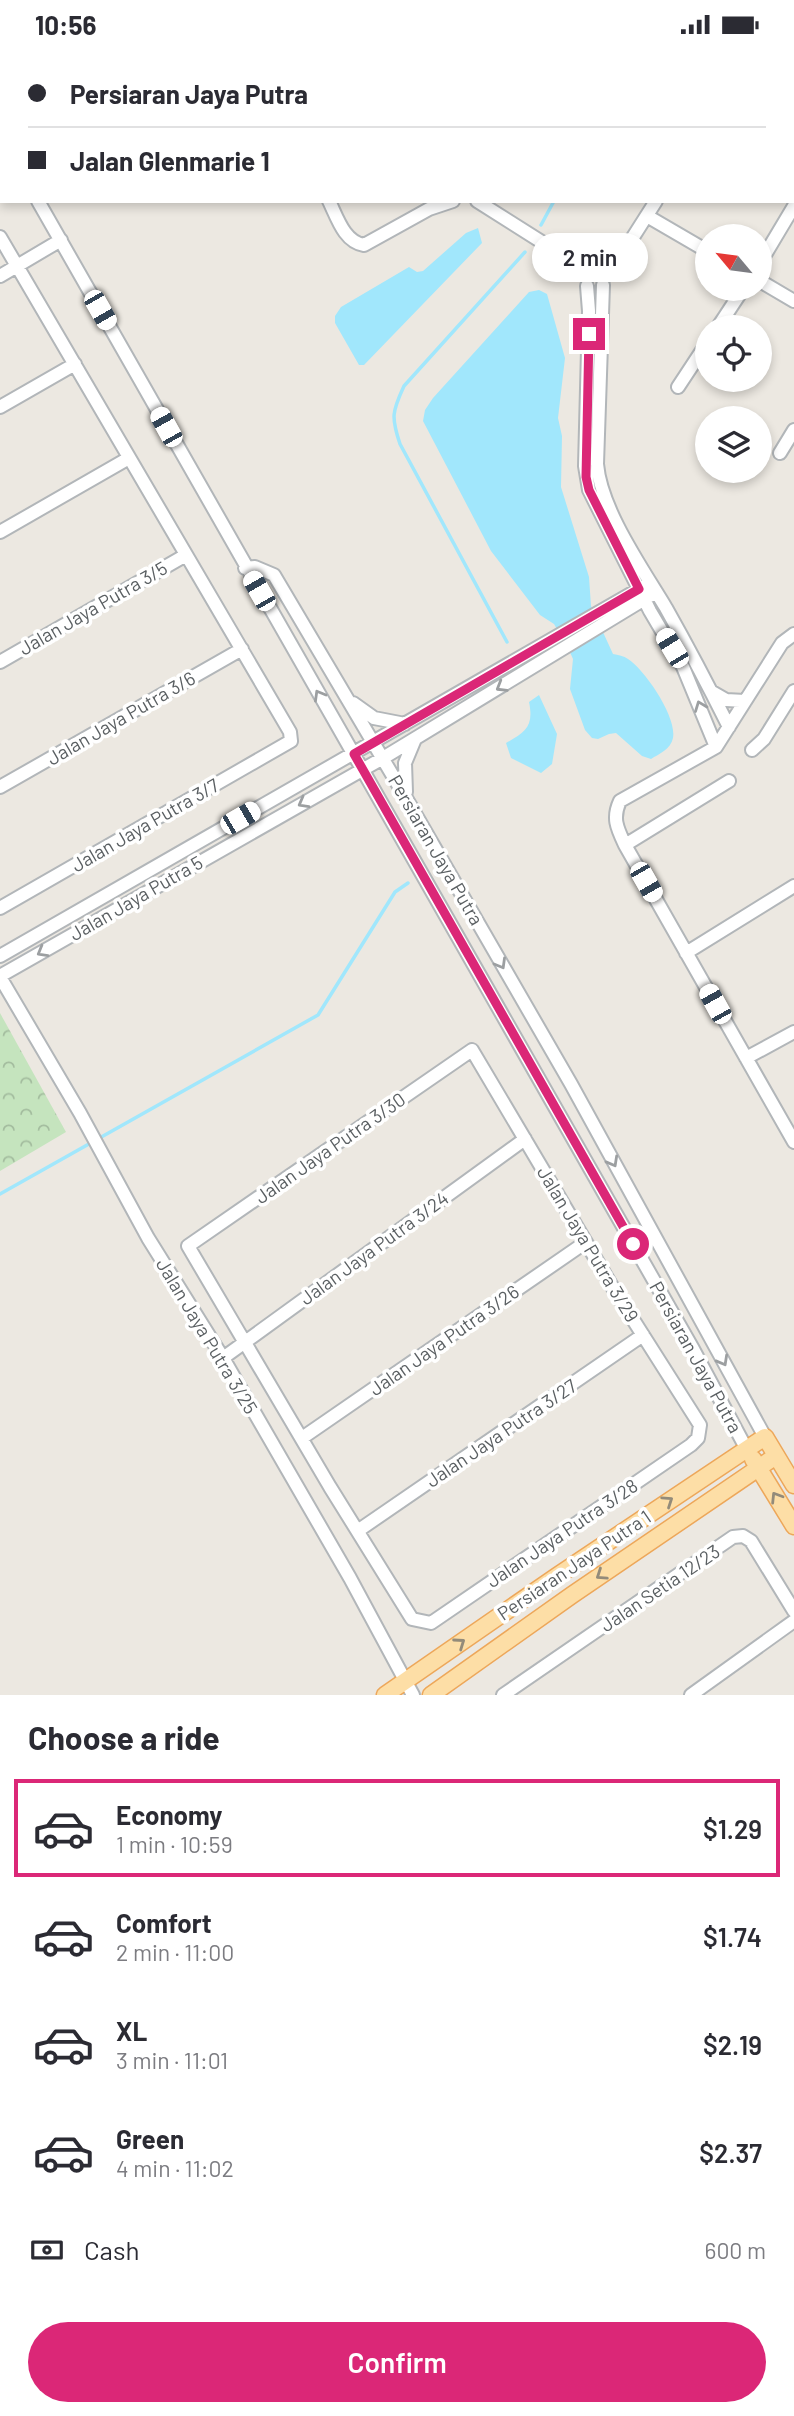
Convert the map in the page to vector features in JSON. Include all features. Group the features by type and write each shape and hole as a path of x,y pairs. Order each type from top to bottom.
{"main road":[{"name":"Persiaran Jaya Putra 1","path":"386,1695 409,1689 765,1437"},
{"name":"Persiaran Jaya Putra","path":"765,1437 794,1485"},
{"name":"Persiaran Jaya Putra","path":"746,1448 794,1526"},
{"name":"Persiaran Jaya Putra 1","path":"430,1695 776,1456"}],"street":[{"name":"Persiaran Jaya Putra","path":"39,203 746,1448"},
{"path":"330,203 347,236 364,245 429,209 447,203"},
{"path":"480,203 586,271"},
{"path":"587,286 597,289 655,203"},
{"path":"772,243 794,206"},
{"path":"647,216 695,244"},
{"path":"0,237 242,649"},
{"path":"0,276 61,240"},
{"path":"586,271 596,267 604,279 593,380 592,420 585,466 589,490 647,591 683,667 716,747"},
{"path":"586,271 584,280 587,286 593,380"},
{"path":"772,288 794,301"},
{"path":"678,387 695,361"},
{"path":"0,407 75,365"},
{"path":"780,453 794,430"},
{"path":"0,532 130,458"},
{"name":"Jalan Jaya Putra 3/5","path":"0,661 186,555"},
{"name":"Persiaran Jaya Putra","path":"246,568 255,567 274,575 571,1084 765,1437"},
{"path":"603,617 647,591"},
{"path":"647,591 696,661 729,727"},
{"name":"Jalan Jaya Putra 5","path":"0,956 550,641 603,617"},
{"name":"Jalan Jaya Putra 5","path":"0,977 415,739 559,651 603,617"},
{"path":"794,634 782,643 716,747 620,801 615,812 615,823 625,845 794,1142"},
{"name":"Jalan Jaya Putra 3/7","path":"0,908 291,741 290,732 242,649"},
{"name":"Jalan Jaya Putra 3/6","path":"0,787 242,649"},
{"path":"683,667 696,661"},
{"path":"752,750 764,739 794,691"},
{"path":"712,692 726,700 745,701"},
{"path":"347,698 374,719 405,724"},
{"path":"406,798 405,763 415,739"},
{"path":"625,845 729,781"},
{"path":"686,953 794,886"},
{"name":"Jalan Jaya Putra 3/25","path":"0,977 80,1113 148,1238 223,1358 350,1578 409,1689"},
{"path":"746,1058 794,1032"},
{"name":"Jalan Jaya Putra 3/29","path":"472,1050 586,1242 700,1425 698,1438"},
{"name":"Jalan Jaya Putra 3/30","path":"188,1246 472,1050"},
{"name":"Jalan Jaya Putra 3/24","path":"223,1358 525,1139"},
{"name":"Jalan Jaya Putra 3/26","path":"302,1438 586,1242"},
{"name":"Jalan Jaya Putra 3/25","path":"188,1246 412,1619 423,1623"},
{"name":"Jalan Jaya Putra 3/27","path":"359,1530 643,1335"},
{"name":"Jalan Jaya Putra 3/28","path":"423,1623 431,1623 698,1438"},
{"name":"Jalan Setia 12/23","path":"503,1695 733,1537 744,1536 751,1541 794,1611"},
{"path":"691,1695 794,1621"}],"green space":[{"path":"0,1013 66,1132 0,1171"}],"water":[{"path":"478,228 482,243 364,365 359,365 335,323 335,316 341,307 409,267 417,272 423,271 466,233"},
{"path":"539,290 547,294 565,358 558,418 562,436 561,487 589,577 591,606 613,654 626,658 643,673 665,707 673,729 670,745 651,759 642,756 616,733 598,739 592,738 585,730 570,689 573,659 569,650 554,624 540,615 491,551 423,421 425,410 433,398 529,292"},
{"path":"539,695 557,734 552,764 541,773 511,758 506,743 527,727 530,717 529,702"}],"waterway":[{"path":"541,225 553,203"},
{"path":"507,642 400,444 394,415 404,386 525,252"},
{"path":"0,1194 318,1015 395,892 408,883"}],"route":[{"path":"589,334 586,477 589,490 639,589 354,754 633,1244"}]}
